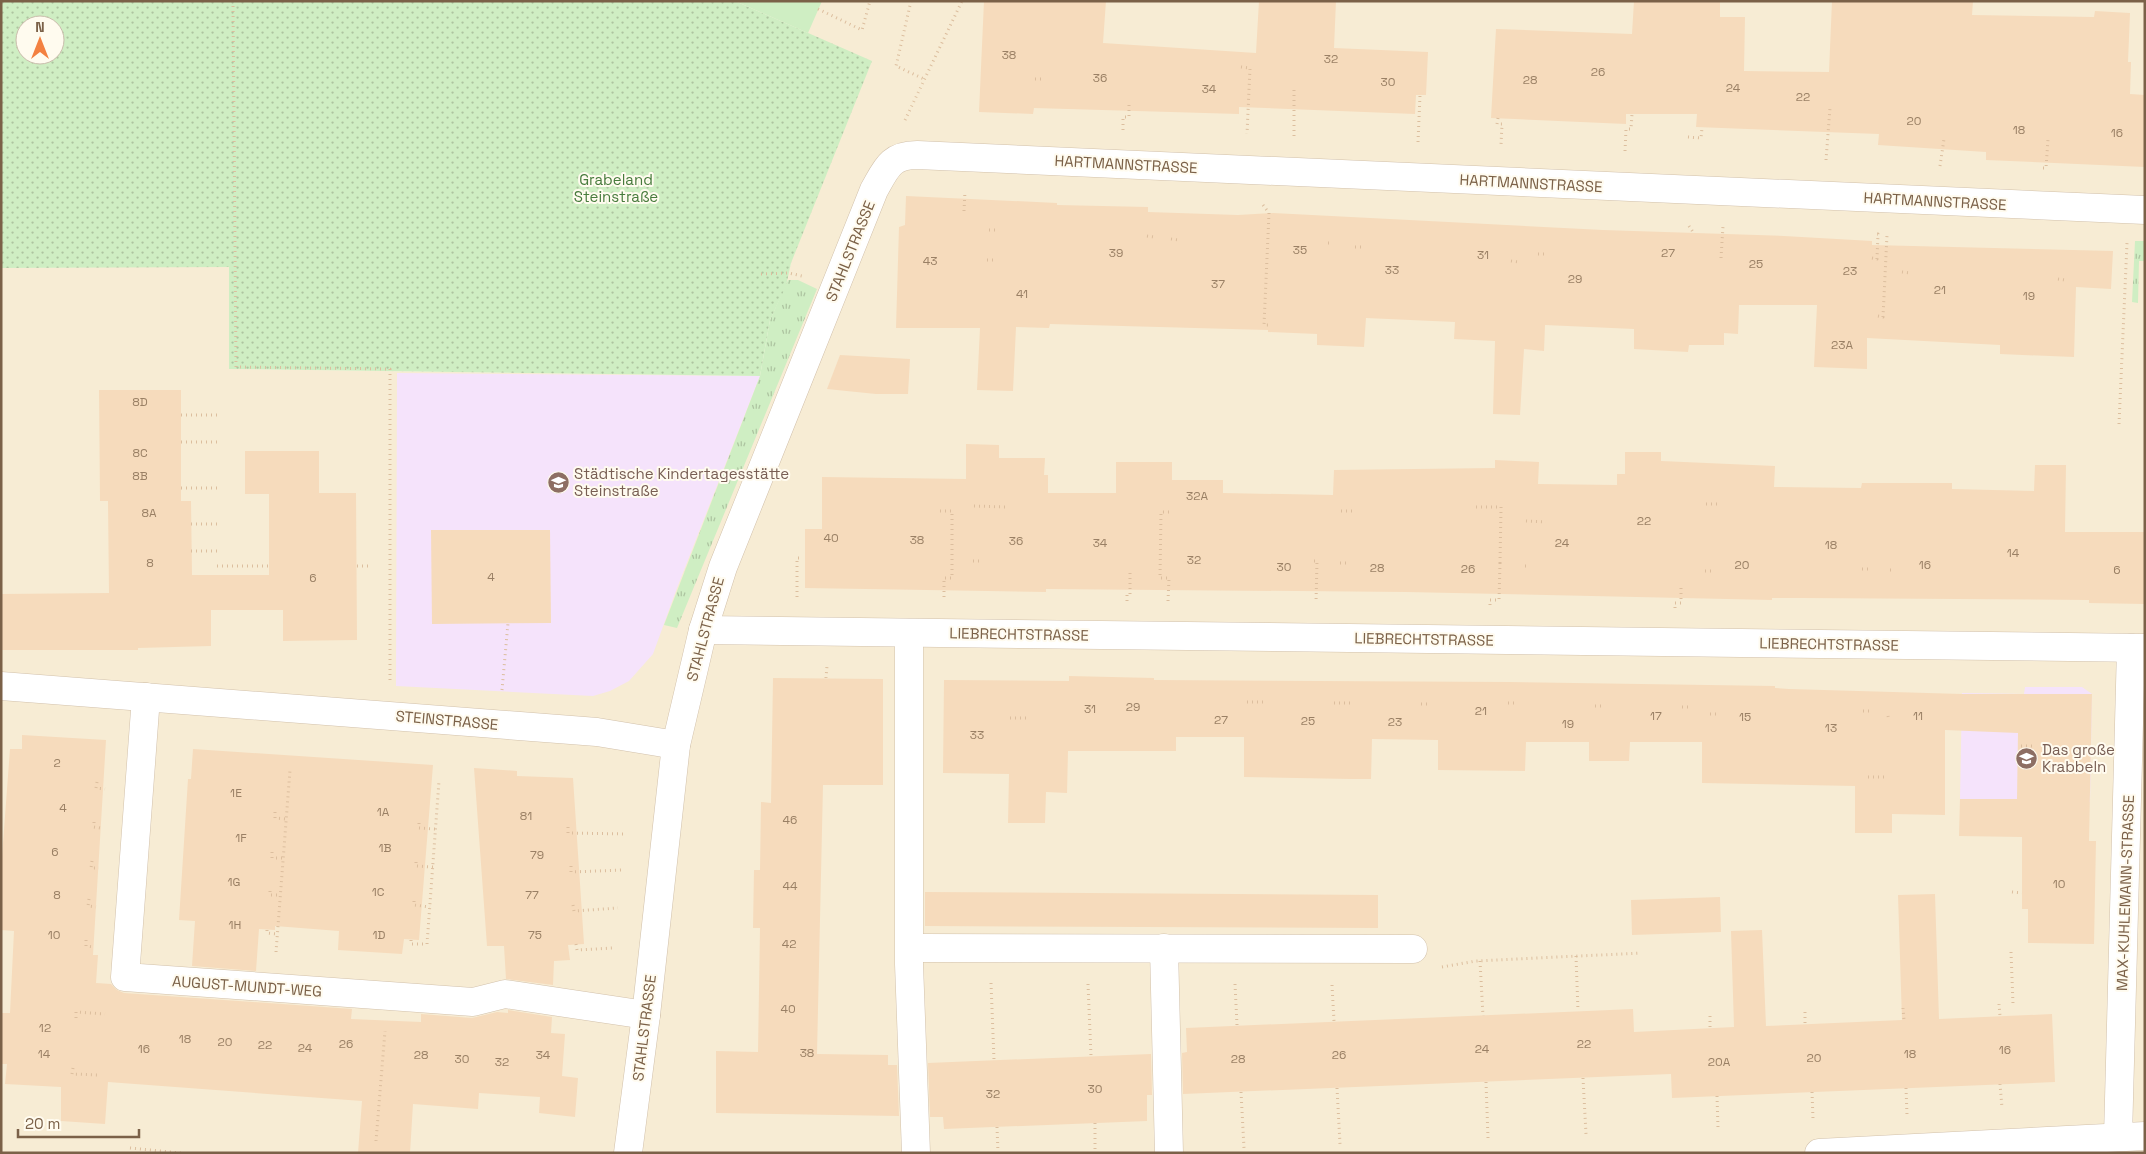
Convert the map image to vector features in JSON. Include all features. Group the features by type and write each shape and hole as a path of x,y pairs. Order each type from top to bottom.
{"street":[{"name":"STAHLSTRASSE","path":"628,1153 646,1015 676,745 703,630 722,567 874,190 887,168 896,158 902,155 917,155"},
{"name":"HARTMANNSTRASSE","path":"917,155 2145,210"},
{"name":"LIEBRECHTSTRASSE","path":"703,630 2138,648"},
{"path":"909,633 909,964 916,1153"},
{"name":"MAX-KUHLEMANN-STRASSE","path":"2118,1137 2138,648"},
{"name":"STEINSTRASSE","path":"1,686 146,697 217,692 597,732 676,745"},
{"name":"AUGUST-MUNDT-WEG","path":"146,697 126,977 473,1002 505,994 646,1015"},
{"path":"919,948 1413,949"},
{"path":"1164,948 1169,1153"},
{"path":"1819,1153 2145,1136"}],"path":[{"path":"233,1 236,367 390,370 390,689"},
{"path":"818,9 862,30 870,1"},
{"path":"911,1 896,66 924,79"},
{"path":"901,128 962,1"},
{"path":"1241,67 1250,68 1247,138"},
{"path":"1035,79 1044,79"},
{"path":"1294,90 1294,141"},
{"path":"1418,145 1420,95"},
{"path":"1123,132 1124,117 1129,117 1129,104"},
{"path":"1826,164 1830,108"},
{"path":"1625,155 1626,129 1631,129 1632,114"},
{"path":"1498,118 1497,124 1502,124 1501,149"},
{"path":"1688,137 1701,138 1702,128"},
{"path":"1939,170 1940,152 1944,152 1944,138"},
{"path":"2042,175 2043,168 2046,168 2048,139"},
{"path":"964,211 965,187"},
{"path":"1263,202 1263,206 1268,213 1268,280 1264,325 1268,325"},
{"path":"1721,258 1723,221"},
{"path":"1875,229 1875,234 1887,235 1883,317 1878,316"},
{"path":"989,230 996,230"},
{"path":"1872,258 1877,259 1878,234"},
{"path":"2119,424 2127,235"},
{"path":"1147,236 1154,237"},
{"path":"1171,239 1179,240"},
{"path":"1328,243 1333,243"},
{"path":"1355,247 1362,247"},
{"path":"1538,254 1545,254"},
{"path":"987,260 995,260"},
{"path":"1511,261 1520,262"},
{"path":"761,274 789,272 810,280"},
{"path":"1902,272 1911,272"},
{"path":"2058,279 2065,280"},
{"path":"181,415 217,415"},
{"path":"181,442 217,442"},
{"path":"181,488 217,488"},
{"path":"1706,504 1720,504"},
{"path":"974,506 1006,507"},
{"path":"1476,508 1500,508 1499,600 1490,600 1490,606"},
{"path":"940,511 952,511 952,578 944,578 944,601"},
{"path":"1341,511 1356,511"},
{"path":"1168,603 1169,578 1160,578 1161,512 1171,512"},
{"path":"1526,521 1546,522"},
{"path":"191,524 217,524"},
{"path":"191,551 217,551"},
{"path":"797,599 797,558 800,558"},
{"path":"974,561 980,561"},
{"path":"1314,561 1317,561 1316,604"},
{"path":"1160,563 1165,564"},
{"path":"1340,563 1347,563"},
{"path":"217,566 269,566"},
{"path":"357,566 372,566"},
{"path":"1525,566 1530,566"},
{"path":"1862,569 1870,569"},
{"path":"1890,570 1895,570"},
{"path":"1127,603 1127,594 1130,594 1130,571"},
{"path":"1705,572 1712,572"},
{"path":"1675,609 1675,603 1681,603 1681,584"},
{"path":"502,697 508,623"},
{"path":"1247,702 1265,702"},
{"path":"1334,703 1353,703"},
{"path":"1508,703 1517,703"},
{"path":"1421,704 1428,704"},
{"path":"1595,706 1604,706"},
{"path":"1682,708 1692,708"},
{"path":"1863,711 1869,711"},
{"path":"1710,714 1716,714"},
{"path":"1888,716 1890,720"},
{"path":"1010,718 1028,718"},
{"path":"2021,746 2032,746"},
{"path":"275,960 290,770"},
{"path":"1868,777 1887,777"},
{"path":"412,940 411,944 427,944 439,781"},
{"path":"275,812 275,818 286,819"},
{"path":"419,823 419,828 435,829"},
{"path":"568,827 568,833 627,834"},
{"path":"272,852 272,858 283,858"},
{"path":"416,862 416,866 433,867"},
{"path":"570,866 570,872 623,870"},
{"path":"270,891 270,895 280,895"},
{"path":"2012,892 2022,893"},
{"path":"414,901 414,905 430,907"},
{"path":"573,905 574,911 618,908"},
{"path":"267,930 267,933 277,934"},
{"path":"576,944 577,950 613,948"},
{"path":"2011,952 2013,1004"},
{"path":"1439,968 1480,961 1641,953"},
{"path":"1576,956 1578,1011"},
{"path":"1480,961 1483,1016"},
{"path":"991,974 994,1060"},
{"path":"1235,976 1237,1025"},
{"path":"1088,977 1091,1056"},
{"path":"1332,977 1334,1021"},
{"path":"376,1141 387,996"},
{"path":"1999,1004 2000,1016"},
{"path":"1903,1008 1904,1020"},
{"path":"76,1018 76,1012 105,1014"},
{"path":"1805,1012 1805,1024"},
{"path":"1710,1016 1710,1028"},
{"path":"73,1068 72,1074 99,1075"},
{"path":"1583,1078 1586,1134"},
{"path":"1486,1082 1488,1138"},
{"path":"2000,1084 2002,1117"},
{"path":"1337,1088 1340,1144"},
{"path":"1906,1088 1908,1121"},
{"path":"1241,1092 1244,1148"},
{"path":"1812,1092 1814,1124"},
{"path":"1717,1096 1718,1128"},
{"path":"1095,1123 1095,1153"},
{"path":"997,1127 998,1153"},
{"path":"130,1153 130,1148 181,1153"}],"shaded area":[{"path":"735,1 2145,1 2145,1153 1,1153 1,268 229,266 230,369 760,376 791,263 808,33"},
{"name":"Städtische Kindertagesstätte Steinstraße","path":"397,373 760,376 653,654 629,681 610,691 593,696 396,686"},
{"name":"Das große Krabbeln","path":"2025,687 2082,687 2092,694 2090,802 1960,799 1962,693 2024,694"}],"green space":[{"name":"Grabeland Steinstraße","path":"1,1 735,1 872,61 791,263 786,286 770,320 760,376 229,369 229,267 1,268"},
{"path":"735,1 822,1 808,33"},
{"path":"2135,241 2145,241 2145,261 2139,261 2138,303 2132,302"},
{"path":"788,280 798,280 817,289 677,628 664,625 760,376 770,320"}],"building":[{"path":"984,1 1106,1 1103,43 1256,53 1259,1 1336,1 1334,48 1428,52 1426,95 1416,95 1415,114 1239,107 1239,114 1034,108 1033,114 979,112"},
{"path":"1634,1 1720,1 1720,17 1745,17 1744,71 1829,72 1832,1 1973,1 1972,15 2094,17 2095,11 2130,13 2128,62 2131,62 2130,94 2145,95 2145,167 1986,160 1986,152 1878,145 1879,134 1696,127 1697,114 1626,114 1626,124 1491,118 1496,29 1632,34"},
{"path":"906,196 1057,203 1057,205 1148,207 1148,212 1238,215 1273,213 1603,230 1784,236 1872,241 1872,245 2113,251 2111,289 2076,287 2074,357 2000,354 2000,345 1867,338 1867,369 1814,367 1817,305 1739,305 1738,334 1724,333 1724,345 1689,345 1688,352 1634,349 1634,329 1545,325 1544,351 1524,349 1520,415 1493,414 1495,341 1454,339 1455,322 1366,318 1364,347 1317,345 1317,334 1268,332 1268,330 1050,324 1049,328 1016,327 1013,391 977,390 980,328 896,328 899,227 905,225"},
{"path":"840,355 910,359 908,394 876,394 827,389"},
{"path":"99,390 181,390 181,501 191,501 192,575 269,575 269,494 245,494 245,451 319,451 319,493 356,493 357,640 283,641 283,610 211,610 211,646 138,648 138,650 1,650 1,594 109,593 108,501 100,501"},
{"path":"966,444 999,445 999,458 1045,458 1044,475 1048,475 1048,493 1116,493 1116,462 1172,462 1172,480 1223,480 1223,493 1333,495 1334,470 1495,468 1495,460 1539,462 1538,484 1617,485 1617,474 1625,474 1625,452 1661,452 1661,461 1775,466 1774,487 1861,488 1862,483 1952,483 1952,489 2034,491 2035,465 2066,465 2065,532 2145,532 2145,604 2089,603 2089,600 1772,598 1772,600 1406,592 1046,589 1046,592 805,588 805,529 822,529 822,477 966,479"},
{"path":"431,530 550,530 551,623 432,624"},
{"path":"1069,676 1154,678 1154,680 1508,682 1775,686 1775,688 1789,689 1962,694 2092,694 2089,841 2096,841 2094,944 2028,943 2028,909 2022,909 2022,837 1959,836 1960,799 2017,799 2018,733 1945,730 1945,815 1892,814 1892,833 1855,833 1855,786 1702,783 1702,742 1630,742 1629,761 1589,761 1589,742 1526,742 1525,771 1438,770 1438,740 1372,739 1371,779 1351,779 1244,777 1244,737 1176,737 1176,751 1068,751 1067,793 1046,792 1045,823 1008,823 1009,774 943,773 944,680 1069,681"},
{"path":"773,678 883,679 883,785 823,785 817,1054 888,1055 888,1065 897,1065 899,1116 716,1113 716,1051 758,1052 760,928 753,928 754,870 760,870 761,802 771,803"},
{"path":"22,735 106,740 93,955 98,955 96,983 111,984 117,990 124,993 352,1009 351,1019 421,1022 421,1014 472,1018 497,1012 508,1013 508,1010 552,1017 551,1033 565,1034 562,1076 578,1078 575,1117 539,1113 540,1097 479,1093 478,1109 413,1104 410,1153 358,1153 362,1101 108,1082 105,1124 61,1121 61,1087 5,1084 7,1064 1,1064 1,1013 10,1013 14,931 1,930 1,870 10,749 22,749"},
{"path":"193,749 433,765 419,940 404,939 402,954 338,950 339,931 275,926 275,930 259,929 256,971 192,966 195,921 179,920 188,779 191,779"},
{"path":"474,768 517,771 517,776 573,778 584,944 568,945 570,960 554,961 553,985 506,979 504,946 487,946"},
{"path":"925,892 1378,895 1378,928 925,926"},
{"path":"1935,894 1939,1019 2052,1014 2055,1082 1672,1098 1671,1074 1183,1094 1182,1053 1187,1052 1186,1028 1633,1009 1634,1032 1734,1027 1731,931 1762,930 1766,1026 1902,1020 1898,895"},
{"path":"1720,897 1721,932 1632,935 1631,900"},
{"path":"1151,1054 1152,1095 1147,1095 1147,1121 944,1129 943,1117 930,1117 928,1063"}],"place":[{"name":"Städtische Kindertagesstätte Steinstraße","path":"558,482"},
{"name":"Das große Krabbeln","path":"2026,758"}]}
